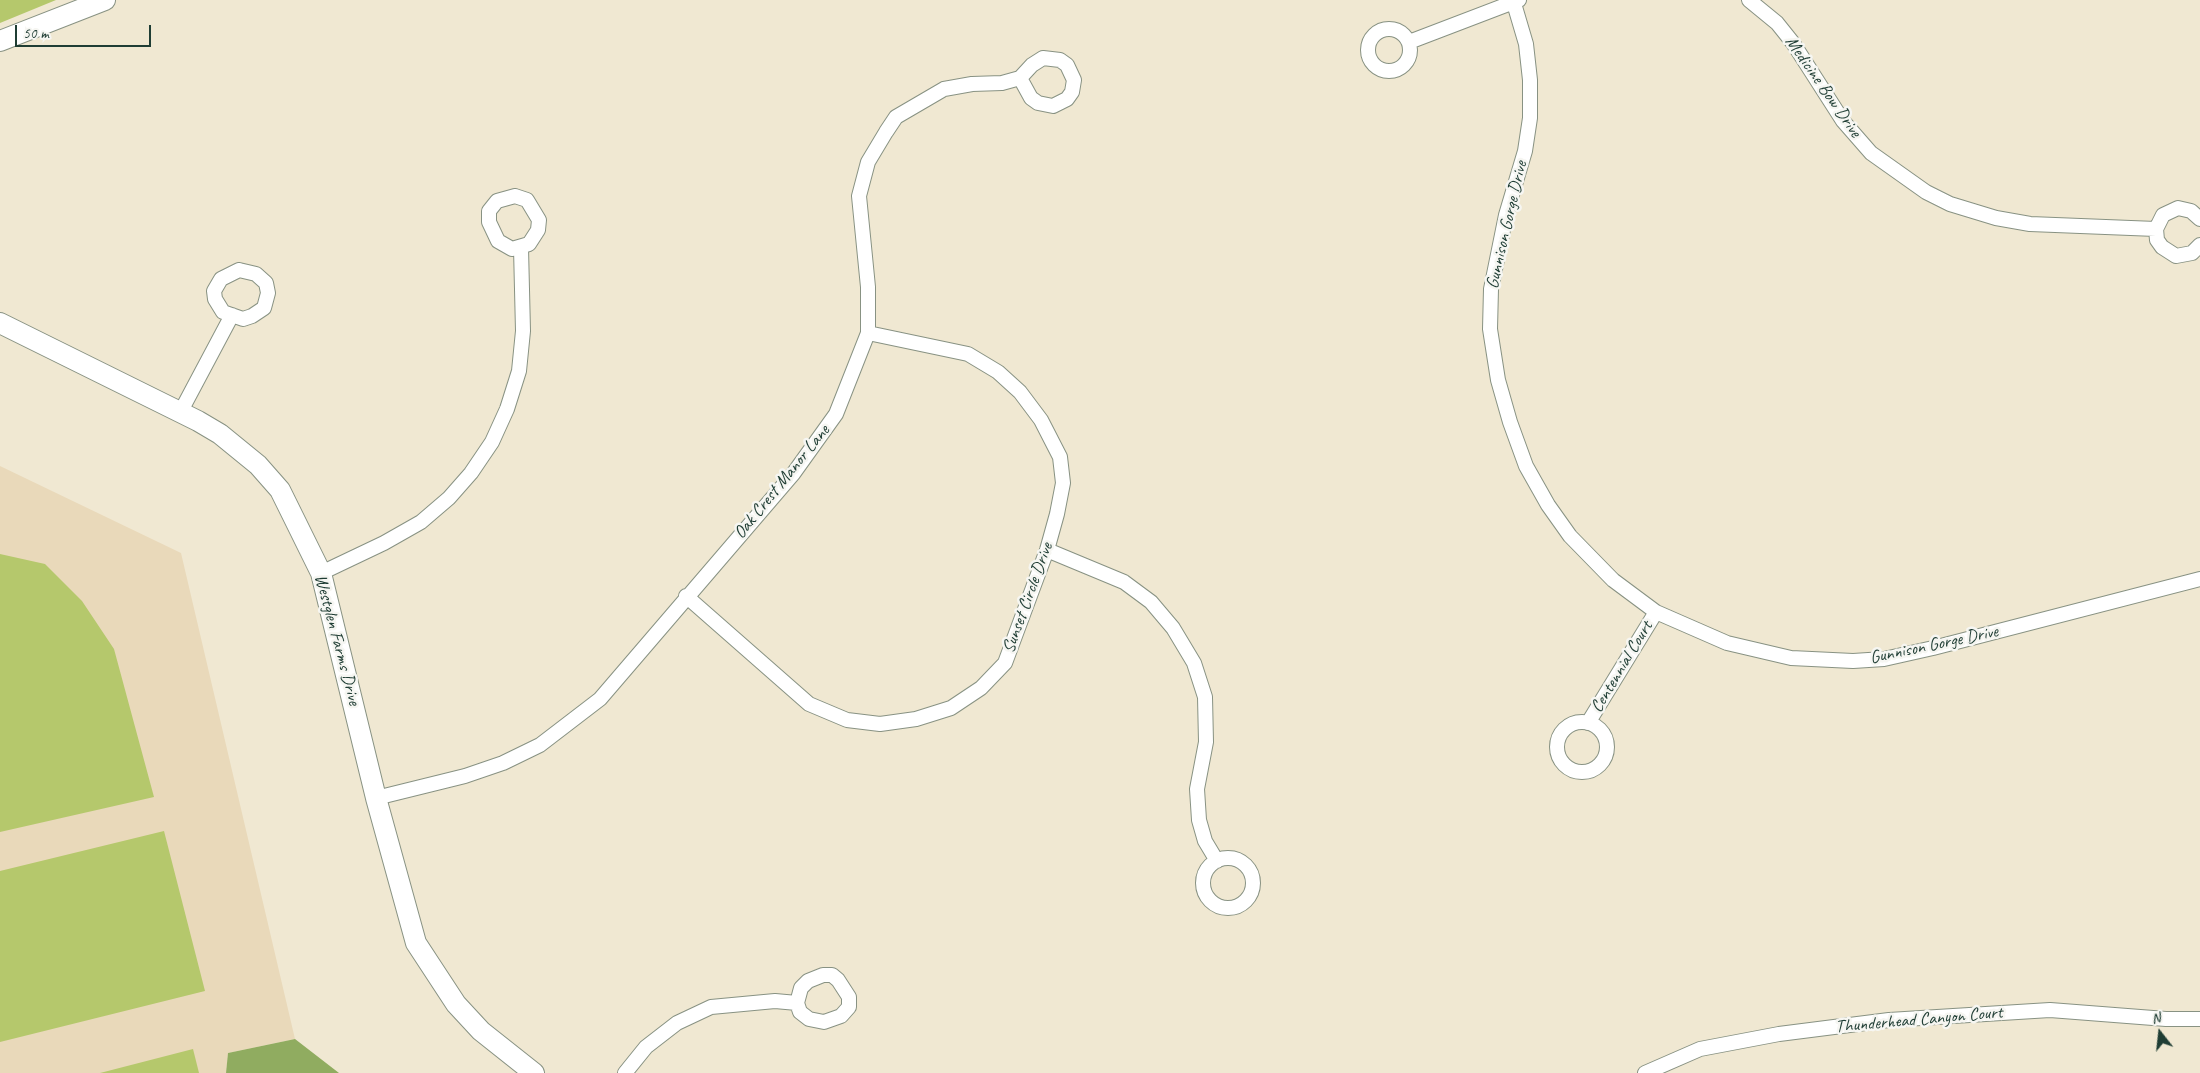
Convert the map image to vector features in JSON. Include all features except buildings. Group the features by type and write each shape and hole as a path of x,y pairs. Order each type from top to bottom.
{"street":[{"path":"0,41 105,0"},
{"name":"Medicine Bow Drive","path":"1749,0 1777,23 1793,43 1843,120 1871,153 1926,192 1950,204 1996,218 2030,224 2156,229"},
{"path":"1409,42 1516,1"},
{"name":"Gunnison Gorge Drive","path":"1516,1 1526,44 1530,80 1530,118 1525,151 1506,215 1490,289 1490,330 1498,380 1510,422 1526,466 1548,505 1588,556 1613,580 1656,612 1727,644 1764,654 1821,661 1853,661 1884,659 1933,648 2200,579"},
{"name":"Oak Crest Manor Lane","path":"376,798 465,776 503,763 540,745 600,699 792,474 836,414 868,333 868,287 859,196 868,162 896,117 944,89 972,84 1002,83 1020,78"},
{"path":"2200,219 2191,211 2178,208 2163,215 2156,229 2157,240 2162,248 2176,256 2192,253 2200,246"},
{"path":"321,573 384,543 421,522 460,486 492,442 507,408 519,371 523,331 521,248"},
{"path":"181,411 232,315"},
{"name":"Westglen Farms Drive","path":"0,323 181,411 220,434 258,465 280,490 321,573 376,798 416,943 456,1004 481,1031 534,1073"},
{"name":"Sunset Circle Drive","path":"686,596 809,704 847,720 880,724 916,720 951,708 981,688 1005,663 1047,550 1063,483 1060,457 1041,420 1020,392 998,372 968,354 868,333"},
{"path":"1047,550 1124,582 1150,602 1173,628 1194,663 1205,697 1206,742 1197,789 1199,820 1204,841 1217,861"},
{"name":"Centennial Court","path":"1588,723 1656,612"},
{"path":"625,1073 646,1047 677,1023 712,1007 775,1001 797,1002"},
{"name":"Thunderhead Canyon Court","path":"1645,1073 1700,1049 1779,1034 1889,1020 2050,1010 2112,1013 2166,1019 2200,1019"}],"shaded area":[{"path":"0,466 181,553 295,1039 228,1053 226,1073 0,1073"}],"green space":[{"path":"0,0 56,0 0,23"},
{"path":"0,554 45,564 82,601 114,649 154,797 0,832"},
{"path":"164,831 205,991 0,1042 0,871"},
{"path":"295,1039 339,1073 226,1073 228,1053"},
{"path":"193,1049 199,1073 100,1073"}]}
